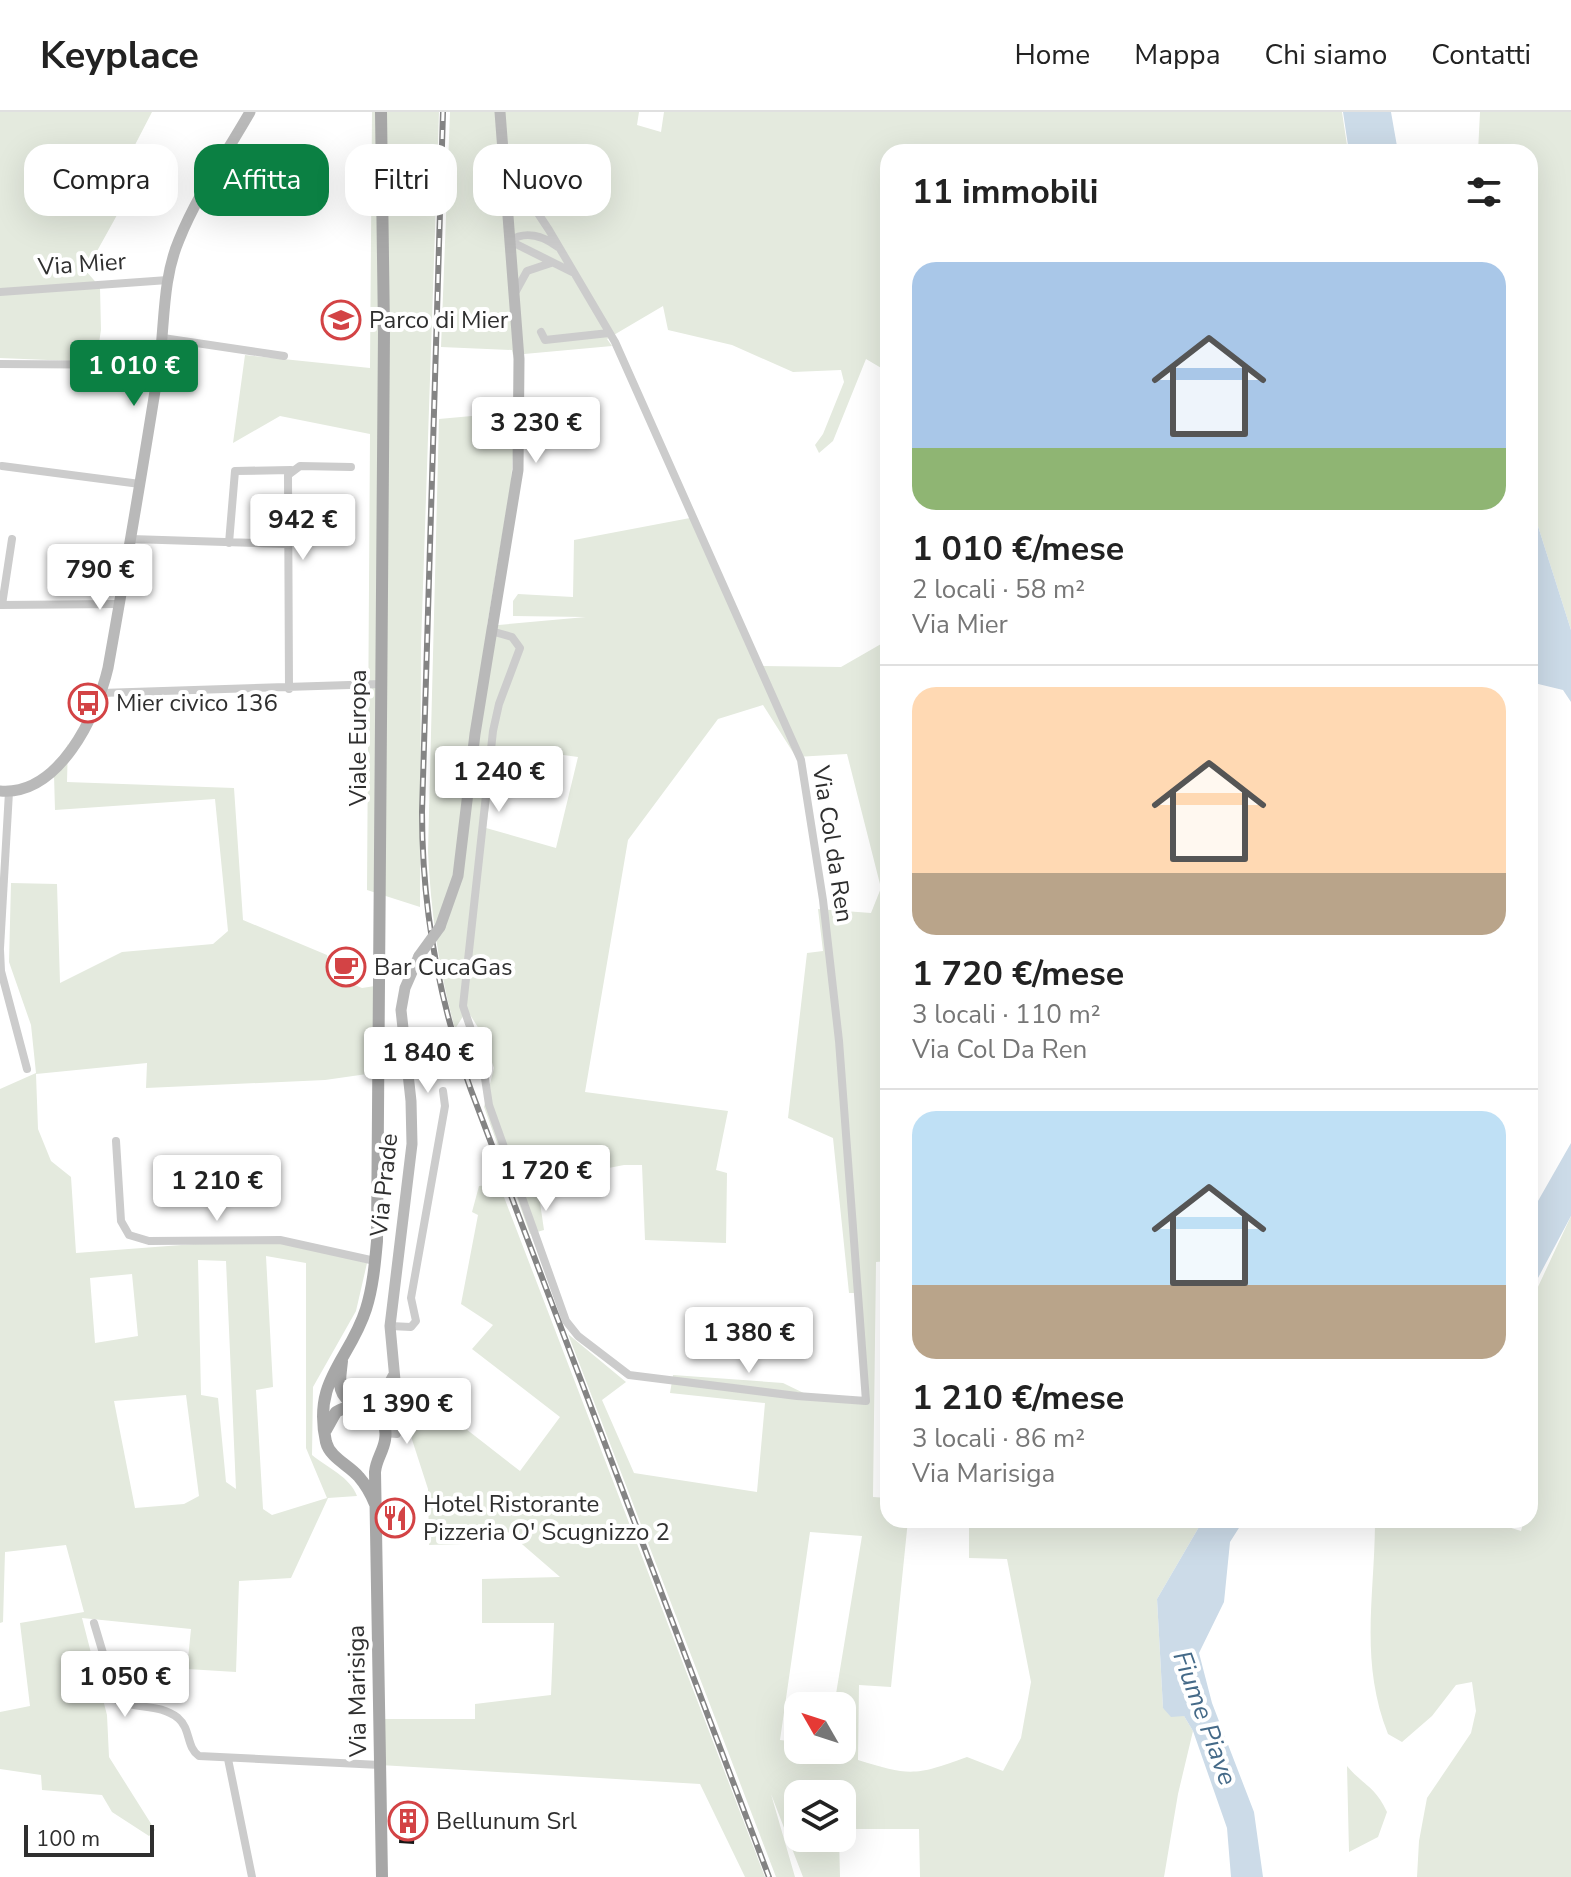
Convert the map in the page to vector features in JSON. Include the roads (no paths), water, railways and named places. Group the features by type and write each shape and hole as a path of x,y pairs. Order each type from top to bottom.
{"main road":[{"path":"4,791 31,786 52,772 70,749 101,693 140,484 163,338 168,280 178,242 204,189 250,112"},
{"name":"Viale Europa","path":"325,1432 324,1394 328,1378 342,1358 366,1309 375,1261 384,331 381,112"},
{"name":"Via Prade","path":"500,112 504,144"},
{"name":"Via Prade","path":"385,1431 396,1391 390,1326 412,1134 401,1010 405,988 419,956 440,927 458,876 491,631 518,470 520,411 509,216"},
{"path":"342,1358 338,1382 341,1392 381,1419 385,1431"},
{"path":"375,1504 360,1477 331,1452 325,1432 336,1412 380,1400 393,1376"},
{"name":"Via Marisiga","path":"382,1877 375,1504 379,1453 385,1431"},
{"path":"345,1463 365,1463 379,1453"}],"street":[{"name":"Via Col da Ren","path":"491,631 512,637 520,648 499,704 482,821 478,889 463,1006 477,1044 489,1105 566,1321 578,1336 629,1375 797,1396 866,1401 839,1041 823,900 801,760 609,333 540,216"},
{"path":"539,257 548,240 549,230"},
{"path":"510,241 523,235 548,240"},
{"name":"Via Col da Ren","path":"548,240 559,248"},
{"path":"510,241 573,273"},
{"path":"514,295 517,284 527,271 551,263"},
{"name":"Via Mier","path":"0,292 168,280"},
{"path":"541,332 545,340 609,333"},
{"path":"163,338 284,356"},
{"path":"0,364 159,365"},
{"path":"2,466 140,484"},
{"path":"229,543 235,471 291,470 300,466 351,467"},
{"path":"289,689 286,544 287,480 291,470"},
{"path":"12,539 1,605 119,604"},
{"path":"131,539 286,544"},
{"path":"101,693 381,684"},
{"path":"4,791 1,971 27,1069"},
{"path":"390,1326 411,1327 416,1321 411,1298 445,1106 443,1091"},
{"path":"116,1141 121,1221 129,1235 149,1241 280,1240 375,1261"},
{"path":"385,1431 397,1434 401,1424"},
{"path":"94,1623 117,1700 169,1712 185,1726 195,1754 228,1759 380,1765"},
{"path":"228,1759 252,1877"}],"water":[{"path":"1343,112 1391,112 1397,144 1348,144"},
{"path":"1538,526 1571,630 1571,702 1563,690 1538,684"},
{"path":"1571,1143 1571,1216 1538,1278 1538,1201"},
{"name":"Fiume Piave","path":"1198,1528 1239,1528 1230,1542 1224,1602 1199,1653 1212,1703 1254,1812 1263,1877 1231,1877 1227,1828 1193,1731 1184,1716 1171,1717 1163,1708 1157,1599"}],"railway":[{"path":"443,112 422,812 425,884 434,953 449,1022 471,1090 769,1877"}],"place":[{"name":"Parco di Mier","path":"341,320"},
{"name":"Mier civico 136","path":"88,703"},
{"name":"Bar CucaGas","path":"346,967"},
{"name":"Hotel Ristorante Pizzeria O' Scugnizzo 2","path":"395,1518"},
{"name":"Bellunum Srl","path":"408,1821"}]}
